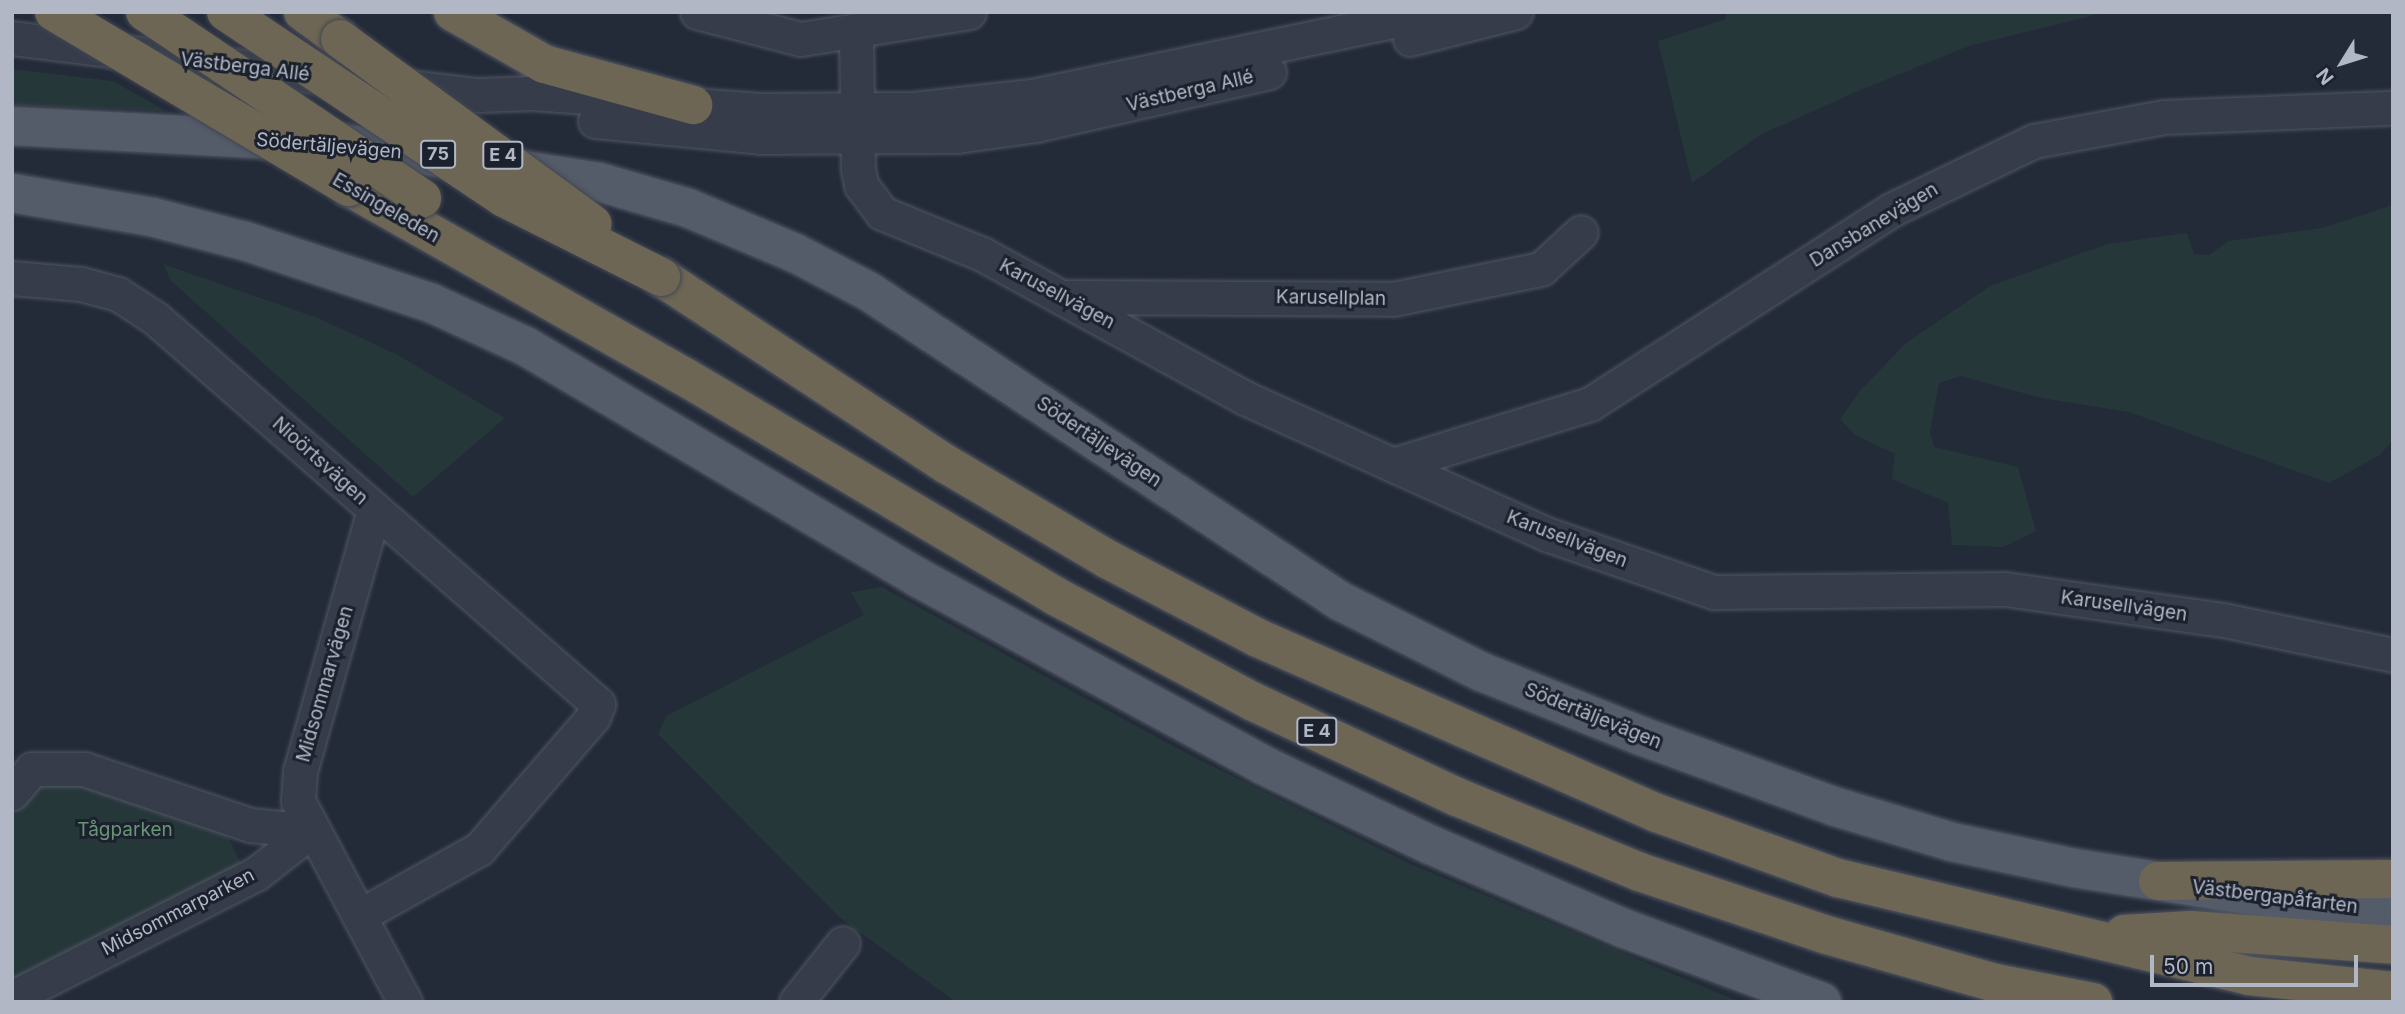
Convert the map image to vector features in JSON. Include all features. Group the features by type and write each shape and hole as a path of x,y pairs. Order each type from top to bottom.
{"highway":[{"name":"Essingeleden","path":"54,12 349,187 685,377"},
{"name":"75","path":"145,12 685,377"},
{"name":"75","path":"226,12 504,198 661,277"},
{"name":"E 4","path":"303,12 525,170 661,277 946,464 1107,559 1270,643 1670,818 1838,878 2249,976 2393,991"},
{"path":"453,12 544,64 693,105"},
{"name":"E 4","path":"685,377 1057,597 1254,702 1457,797 1652,876 1827,936 1995,983 2093,1002"},
{"path":"2158,881 2393,879"},
{"path":"2080,936 2191,930 2393,945"},
{"name":"E 4","path":"1995,983 2043,1002"}],"main road":[{"name":"Södertäljevägen","path":"12,126 340,143 599,182 688,208 795,253 868,291 1340,601 1482,672 1641,736 1833,806 1952,842 2158,881"},
{"path":"12,193 152,217 231,237 431,303 525,346 918,577 1263,765 1598,917 1822,1002"},
{"name":"Västbergapåfarten","path":"2158,881 2317,906 2393,909"}],"street":[{"path":"697,12 790,38 856,32 969,12"},
{"name":"Västberga Allé","path":"12,38 477,95 532,93 693,105 957,136 1036,125 1442,18 1516,12"},
{"path":"856,32 859,125"},
{"name":"Västberga Allé","path":"477,95 530,112 703,134 859,125"},
{"name":"Dansbanevägen","path":"1393,465 1590,404 1891,210 2034,141 2164,117 2393,108"},
{"name":"Karusellvägen","path":"859,125 861,185 882,213 962,244 1245,398 1549,535 1714,592 2005,589 2223,620 2393,655"},
{"name":"Karusellplan","path":"1063,297 1393,299 1541,269 1581,232"},
{"name":"Nioörtsvägen","path":"12,278 81,284 118,294 155,318 598,704 593,717 479,849 359,916"},
{"name":"Midsommarvägen","path":"374,510 300,771 299,801 311,831 404,1002"},
{"path":"12,793 32,769 84,769 250,825 311,831"},
{"name":"Midsommarparken","path":"20,998 257,873 311,831"},
{"path":"796,1002 843,943"}],"green space":[{"path":"1725,12 2107,12 1969,46 1858,91 1760,135 1692,183 1658,41 1726,19"},
{"path":"12,69 113,81 166,111 12,105"},
{"path":"2393,205 2393,440 2380,455 2329,483 2129,412 2041,398 1961,376 1939,383 1930,432 1934,447 2018,467 2036,531 2003,547 1952,545 1948,503 1892,479 1895,454 1855,435 1840,419 1860,391 1906,343 1990,286 2107,244 2187,233 2194,254 2209,255 2228,241 2322,228"},
{"path":"163,264 318,318 398,355 505,418 413,497 171,281"},
{"path":"882,587 1186,753 1413,865 1740,1002 956,1002 839,917 658,734 666,716 864,615 851,592"},
{"name":"Tågparken","path":"67,779 225,831 242,865 16,983 12,978 12,816 34,790"}]}
